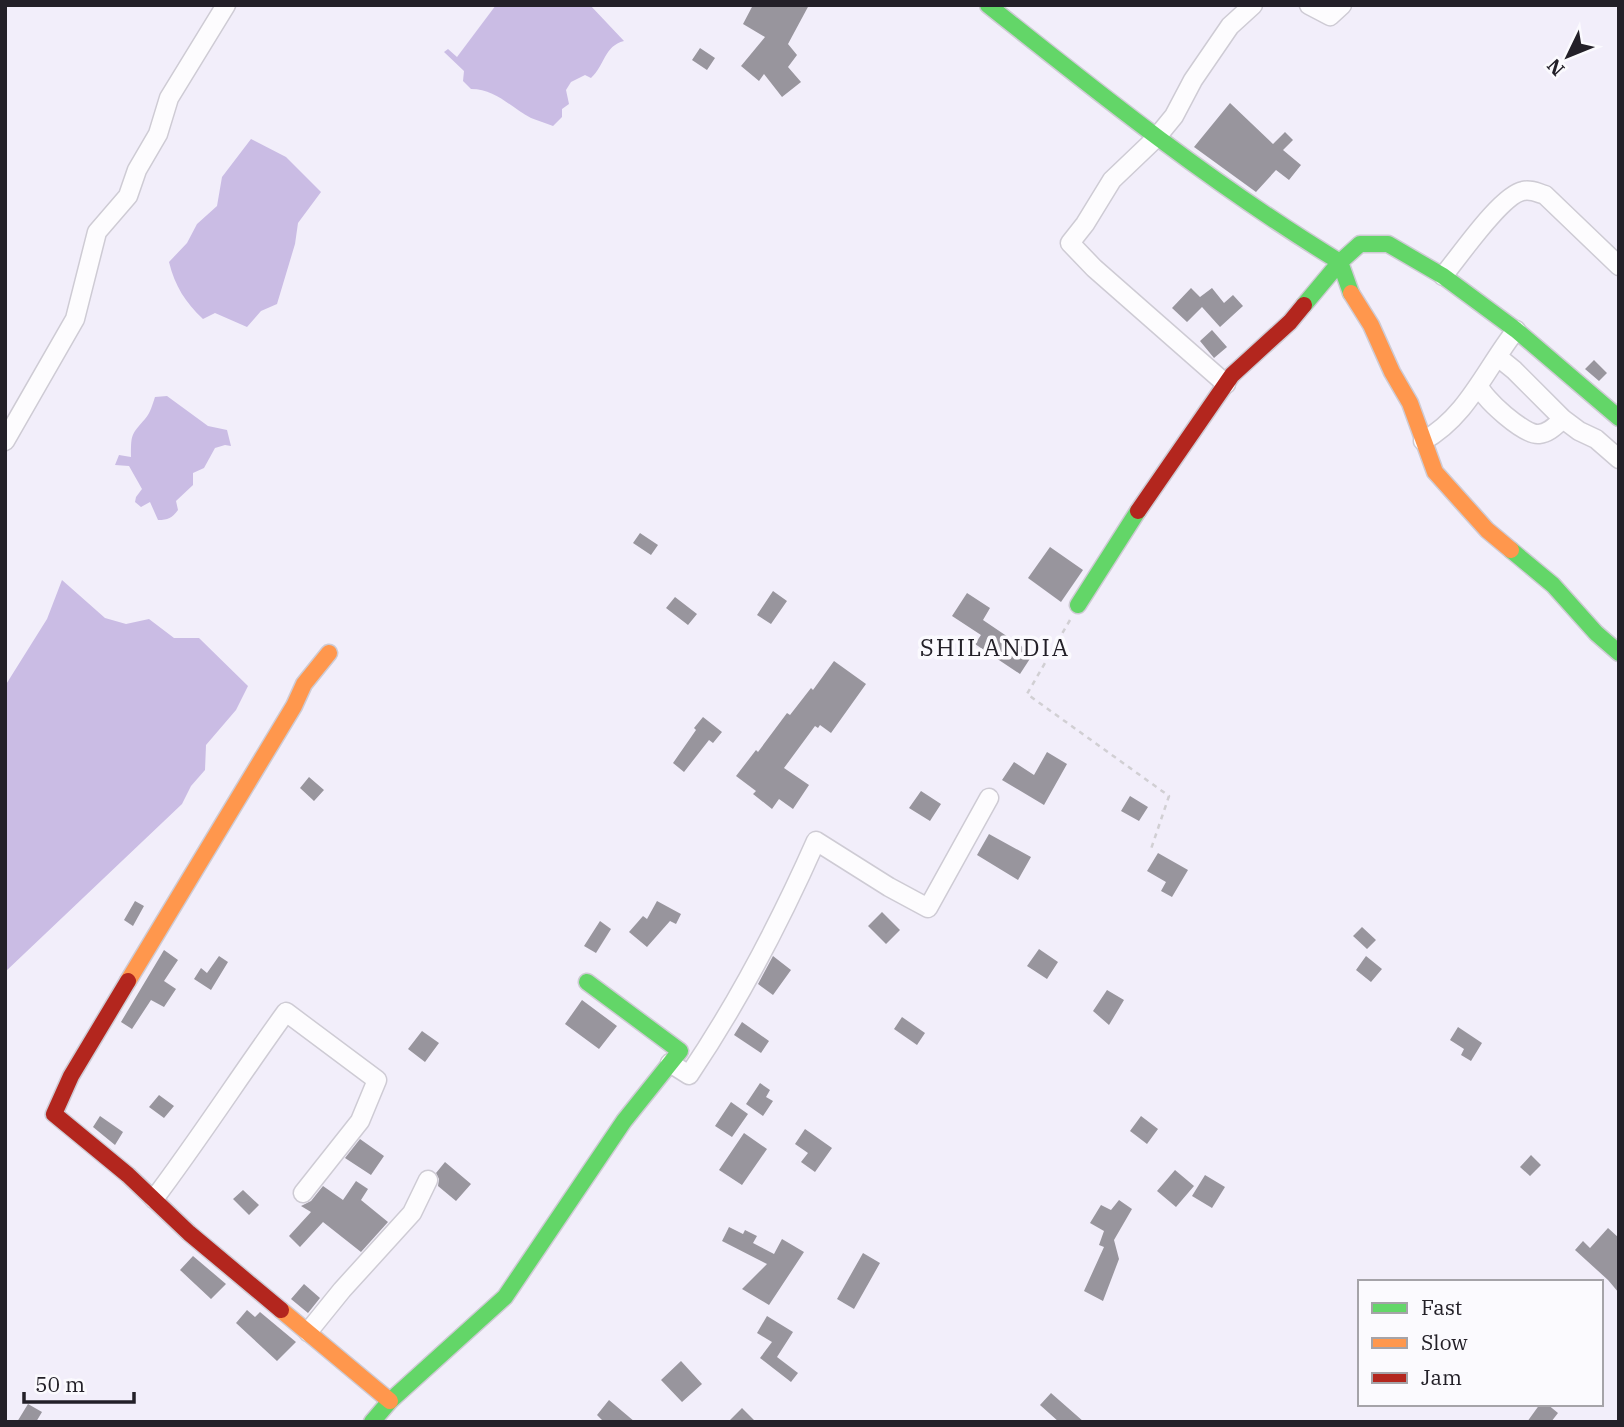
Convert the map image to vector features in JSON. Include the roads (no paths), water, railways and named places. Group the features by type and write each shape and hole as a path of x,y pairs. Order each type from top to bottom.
{"street":[{"path":"5,442 75,319 97,232 128,196 137,170 158,134 169,98 226,5"},
{"path":"988,5 1156,138 1228,191 1340,262 1351,294 1371,325 1410,404 1434,472 1487,530 1553,585 1596,633 1619,653"},
{"path":"1226,384 1094,268 1070,243 1112,180 1156,138 1174,116 1193,80 1230,26 1253,5"},
{"path":"1309,5 1329,16 1342,5"},
{"path":"1443,276 1491,216 1521,191 1545,195 1619,266"},
{"path":"1078,605 1136,514 1232,375 1290,322 1340,262 1360,244 1388,244 1443,276 1516,330 1619,418"},
{"path":"1423,440 1445,426 1479,385 1516,330"},
{"path":"1498,358 1514,370 1563,419 1596,439 1619,459"},
{"path":"1479,385 1481,393 1489,402 1531,434 1550,431 1563,419"},
{"path":"329,653 304,684 294,706 71,1076 54,1114 154,1199 189,1233 308,1332 383,1414 505,1297 624,1121 680,1051 587,982"},
{"path":"670,1063 689,1075 721,1028 788,904 817,841 889,887 928,908 989,798"},
{"path":"154,1199 286,1012 377,1080 360,1121 303,1193"},
{"path":"308,1332 412,1213 428,1180"}],"district":[{"name":"SHILANDIA","path":"995,647"}]}
